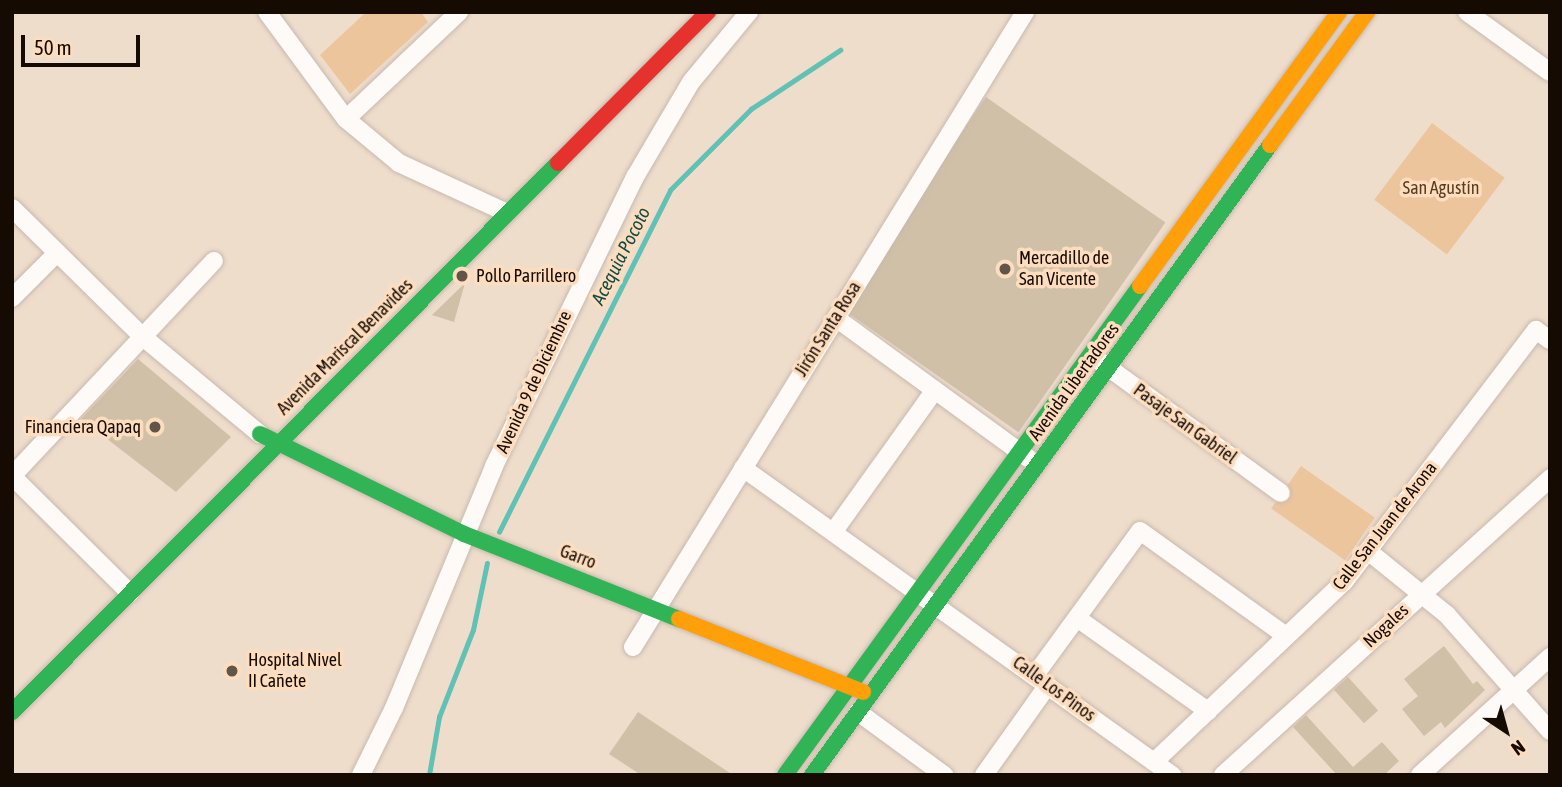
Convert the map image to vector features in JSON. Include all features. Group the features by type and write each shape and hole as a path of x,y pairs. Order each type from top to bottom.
{"main road":[{"name":"Avenida Mariscal Benavides","path":"12,712 278,443 493,206 708,12"},
{"name":"Avenida Libertadores","path":"785,775 1339,12"},
{"name":"Avenida Libertadores","path":"812,775 1367,12"},
{"name":"Avenida Mariscal Benavides","path":"255,439 276,417"},
{"name":"Garro","path":"255,439 278,443 464,534 851,685 869,696"}],"street":[{"path":"267,12 346,119 399,163 493,206"},
{"name":"Avenida 9 de Diciembre","path":"361,775 394,708 464,534 579,288 666,120 691,82 748,12"},
{"name":"Jirón Santa Rosa","path":"633,647 1025,12"},
{"path":"1467,12 1550,72"},
{"path":"346,119 447,16"},
{"path":"12,208 143,337 255,439"},
{"path":"12,298 57,253"},
{"path":"130,593 12,476 214,261"},
{"path":"836,318 1037,466"},
{"name":"Calle San Juan de Arona","path":"1154,762 1344,582 1543,335"},
{"name":"Pasaje San Gabriel","path":"1090,354 1281,493"},
{"path":"834,531 935,390"},
{"name":"Calle Los Pinos","path":"743,468 937,604 1172,775"},
{"name":"Nogales","path":"1223,775 1550,478"},
{"path":"984,775 1077,618 1140,531 1286,636"},
{"path":"1368,551 1422,592 1550,731"},
{"path":"1077,618 1208,711"},
{"path":"1420,775 1550,657"},
{"path":"23,671 37,687"},
{"path":"858,712 944,775"}],"green space":[{"path":"366,12 421,12 428,22 350,94 320,55"},
{"name":"San Agustín","path":"1432,123 1505,178 1447,254 1374,200"},
{"path":"1301,466 1375,518 1345,560 1271,509"}],"building":[{"name":"Mercadillo de San Vicente","path":"986,97 1165,223 1019,432 839,307"},
{"path":"465,283 454,322 432,315"},
{"name":"Financiera Qapaq","path":"138,359 231,437 176,492 81,419"},
{"path":"1444,646 1473,684 1477,681 1485,690 1445,728 1441,722 1424,736 1402,709 1418,696 1404,679"},
{"path":"1348,677 1378,710 1364,723 1334,690"},
{"path":"638,712 733,775 641,775 609,754"},
{"path":"1306,715 1353,767 1382,742 1399,761 1384,775 1337,775 1293,727"}],"waterway":[{"name":"Acequia Pocoto","path":"499,532 670,190 751,109 840,50"},
{"name":"Acequia Pocoto","path":"429,775 439,717 473,630 487,563"}],"traffic: fast":[{"path":"812,775 1270,145"},
{"path":"12,712 558,163"},
{"path":"785,775 1140,286"},
{"path":"260,434 464,534 679,619"}],"traffic: slow":[{"path":"1140,286 1339,12"},
{"path":"1270,145 1367,12"},
{"path":"679,619 863,692"}],"traffic: jam":[{"path":"558,163 708,12"}],"place":[{"name":"Mercadillo de San Vicente","path":"1005,269"},
{"name":"Pollo Parrillero","path":"462,276"},
{"name":"Financiera Qapaq","path":"155,427"},
{"name":"Hospital Nivel II Cañete","path":"232,671"}]}
